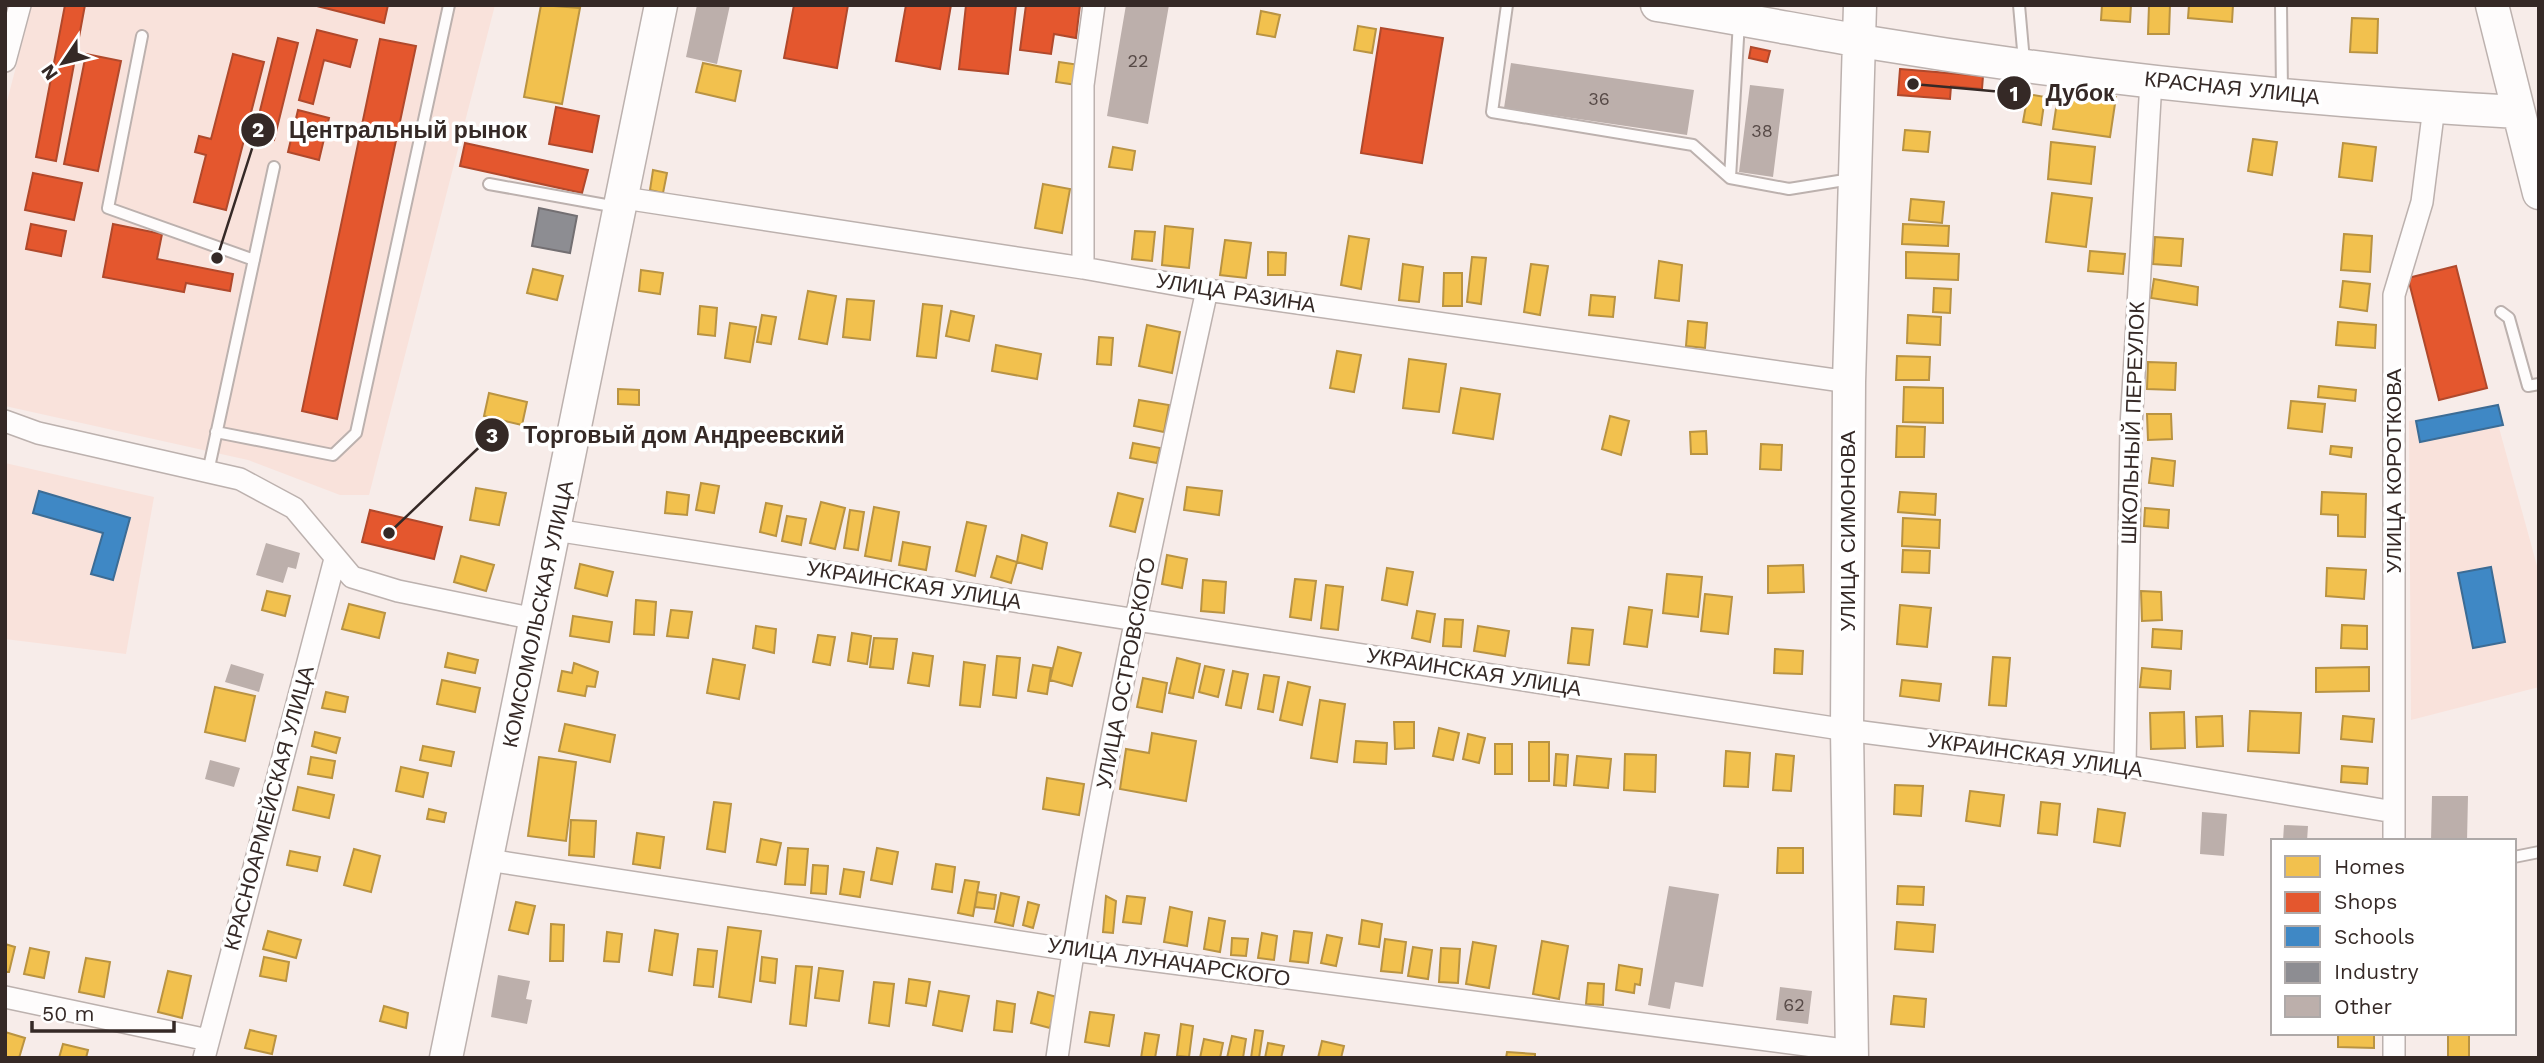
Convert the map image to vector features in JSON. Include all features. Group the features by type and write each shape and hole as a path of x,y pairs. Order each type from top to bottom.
{"street":[{"path":"5,61 20,5"},
{"name":"КОМСОМОЛЬСКАЯ УЛИЦА","path":"446,1058 623,203 661,5"},
{"path":"1083,268 1083,85 1094,5"},
{"name":"КРАСНАЯ УЛИЦА","path":"1657,5 1861,41 2151,81 2434,107 2528,112"},
{"name":"УЛИЦА СИМОНОВА","path":"1852,1054 1847,730 1849,382 1860,5"},
{"path":"2492,5 2528,112 2539,193"},
{"name":"ШКОЛЬНЫЙ ПЕРЕУЛОК","path":"2125,766 2130,427 2151,81"},
{"name":"УЛИЦА КОРОТКОВА","path":"2394,839 2394,295 2422,202 2434,107"},
{"name":"УЛИЦА РАЗИНА","path":"623,203 1083,268 1207,290 1849,382"},
{"name":"УЛИЦА ОСТРОВСКОГО","path":"1057,1058 1072,950 1135,619 1207,290"},
{"path":"5,421 38,433 240,479 295,508 352,577 387,588 535,619"},
{"name":"УКРАИНСКАЯ УЛИЦА","path":"555,530 1847,730 2125,766 2393,812"},
{"name":"КРАСНОАРМЕЙСКАЯ УЛИЦА","path":"206,1049 335,559"},
{"name":"УЛИЦА ЛУНАЧАРСКОГО","path":"488,860 1072,950 1852,1054"},
{"path":"5,997 206,1049"},
{"path":"2394,1035 2394,1058"}],"lane":[{"path":"216,432 333,455 356,433 449,5"},
{"path":"1507,5 1492,112 1693,145 1730,178 1789,188 1853,179"},
{"path":"2020,5 2024,64"},
{"path":"2281,5 2282,93"},
{"path":"1730,178 1739,18"},
{"path":"142,36 108,208 254,260"},
{"path":"208,472 274,167"},
{"path":"489,184 623,203"},
{"path":"2501,312 2509,318 2528,386 2539,384"},
{"path":"2516,858 2539,852"}],"shaded area":[{"path":"32,5 495,5 369,495 340,495 248,460 5,406 5,109"},
{"path":"2493,406 2539,573 2539,687 2411,720 2409,421"},
{"path":"5,463 154,497 126,654 5,639"}],"building: Homes":[{"path":"541,5 580,8 562,104 524,97"},
{"path":"2102,5 2131,5 2130,22 2101,20"},
{"path":"2149,5 2170,5 2169,34 2148,34"},
{"path":"2189,5 2233,5 2232,22 2188,18"},
{"path":"1261,11 1280,15 1275,37 1257,34"},
{"path":"2352,18 2378,19 2377,53 2350,52"},
{"path":"1358,26 1376,29 1372,53 1354,50"},
{"path":"1059,62 1080,65 1077,85 1056,82"},
{"path":"703,63 741,71 735,101 696,92"},
{"path":"2059,88 2116,97 2110,137 2053,129"},
{"path":"2028,94 2045,97 2041,125 2023,122"},
{"path":"1905,130 1930,132 1928,152 1903,150"},
{"path":"2253,139 2277,142 2272,175 2248,171"},
{"path":"2051,142 2095,147 2091,184 2048,179"},
{"path":"2343,143 2376,147 2372,181 2339,177"},
{"path":"1113,147 1135,151 1132,170 1109,167"},
{"path":"653,170 667,173 663,193 650,190"},
{"path":"1043,184 1070,189 1062,233 1035,228"},
{"path":"2052,193 2092,198 2086,247 2046,242"},
{"path":"1911,199 1944,202 1942,223 1909,220"},
{"path":"1903,224 1949,226 1948,246 1902,244"},
{"path":"1165,226 1193,229 1189,268 1162,265"},
{"path":"1135,231 1155,232 1152,261 1132,259"},
{"path":"2344,234 2372,236 2370,272 2341,270"},
{"path":"1349,236 1369,239 1361,289 1341,285"},
{"path":"2155,237 2183,239 2181,266 2153,264"},
{"path":"1225,240 1251,243 1246,278 1220,275"},
{"path":"2090,251 2125,254 2123,274 2088,271"},
{"path":"1268,252 1286,253 1285,275 1268,275"},
{"path":"1906,252 1959,254 1958,280 1906,278"},
{"path":"1472,257 1486,258 1481,304 1467,302"},
{"path":"1659,261 1682,265 1679,301 1655,298"},
{"path":"1403,264 1423,267 1419,302 1399,300"},
{"path":"1531,264 1548,266 1540,315 1524,312"},
{"path":"533,269 563,276 557,300 527,293"},
{"path":"641,270 663,273 660,294 639,291"},
{"path":"1444,273 1462,273 1462,306 1443,306"},
{"path":"2154,279 2198,287 2197,305 2151,298"},
{"path":"2343,281 2370,284 2367,311 2340,307"},
{"path":"1934,288 1951,289 1950,313 1933,312"},
{"path":"808,291 836,296 827,344 799,339"},
{"path":"1591,295 1615,297 1613,317 1589,315"},
{"path":"847,299 874,301 870,340 843,337"},
{"path":"923,304 942,306 936,358 917,356"},
{"path":"700,306 717,308 715,336 698,334"},
{"path":"951,311 974,316 969,341 946,336"},
{"path":"762,315 776,317 771,344 757,342"},
{"path":"1908,315 1941,317 1940,345 1907,343"},
{"path":"1688,321 1707,323 1705,348 1686,346"},
{"path":"2338,322 2376,325 2375,348 2336,345"},
{"path":"730,323 756,327 750,362 725,358"},
{"path":"1147,325 1180,332 1172,373 1139,366"},
{"path":"1099,337 1113,338 1111,365 1097,364"},
{"path":"996,345 1041,354 1037,379 992,371"},
{"path":"1337,351 1361,355 1354,392 1330,388"},
{"path":"1897,356 1930,357 1929,380 1896,380"},
{"path":"1409,359 1446,364 1439,412 1403,408"},
{"path":"2148,362 2176,363 2175,390 2147,389"},
{"path":"2319,386 2356,390 2355,401 2318,397"},
{"path":"1904,387 1943,388 1943,423 1903,422"},
{"path":"1461,388 1500,394 1493,439 1453,433"},
{"path":"618,389 639,390 639,405 618,404"},
{"path":"489,393 527,402 522,425 484,416"},
{"path":"1139,400 1169,405 1164,432 1134,426"},
{"path":"2291,401 2325,404 2322,432 2288,428"},
{"path":"2147,414 2171,414 2172,439 2148,440"},
{"path":"1610,416 1629,421 1621,455 1602,449"},
{"path":"1897,426 1925,427 1924,457 1896,457"},
{"path":"1706,431 1707,454 1691,454 1690,432"},
{"path":"1133,443 1160,448 1157,463 1130,458"},
{"path":"1761,444 1782,445 1781,470 1760,469"},
{"path":"2331,446 2352,448 2351,457 2330,454"},
{"path":"2152,458 2175,461 2173,486 2149,483"},
{"path":"701,483 719,486 714,513 696,510"},
{"path":"1187,487 1222,491 1219,515 1184,510"},
{"path":"476,488 506,493 499,525 470,520"},
{"path":"667,492 689,495 687,515 665,513"},
{"path":"1900,492 1936,494 1935,515 1898,512"},
{"path":"2322,492 2366,494 2365,537 2338,536 2338,515 2321,514"},
{"path":"1118,493 1143,499 1135,532 1110,526"},
{"path":"821,502 845,508 835,549 810,543"},
{"path":"766,503 782,506 776,536 760,532"},
{"path":"874,507 899,512 891,561 865,556"},
{"path":"2145,508 2169,510 2168,528 2144,526"},
{"path":"850,510 864,512 858,550 844,548"},
{"path":"787,516 806,519 801,545 782,541"},
{"path":"1903,518 1940,520 1939,548 1902,546"},
{"path":"967,522 986,526 975,576 956,571"},
{"path":"1022,535 1047,543 1042,569 1017,562"},
{"path":"903,542 930,547 926,570 899,565"},
{"path":"1903,550 1930,551 1929,573 1902,572"},
{"path":"1167,555 1187,559 1182,588 1162,584"},
{"path":"461,556 494,565 486,591 454,582"},
{"path":"997,556 1017,562 1011,583 991,577"},
{"path":"580,564 613,572 607,596 575,588"},
{"path":"1803,565 1804,592 1768,593 1768,566"},
{"path":"1387,568 1413,572 1407,605 1382,600"},
{"path":"2327,568 2366,570 2364,599 2326,596"},
{"path":"1667,574 1702,577 1698,617 1663,613"},
{"path":"1295,579 1316,581 1311,620 1290,617"},
{"path":"1203,580 1226,582 1224,613 1201,611"},
{"path":"1326,585 1343,587 1338,630 1321,628"},
{"path":"267,591 290,596 285,616 262,610"},
{"path":"2141,591 2161,592 2162,620 2142,621"},
{"path":"1705,594 1732,597 1728,634 1701,631"},
{"path":"636,600 656,602 654,635 634,634"},
{"path":"349,604 385,613 379,638 342,629"},
{"path":"1900,605 1931,608 1927,647 1897,644"},
{"path":"1629,607 1652,610 1647,647 1624,644"},
{"path":"671,610 692,612 688,638 667,636"},
{"path":"1417,611 1435,614 1430,642 1412,638"},
{"path":"573,616 612,622 609,642 570,636"},
{"path":"1445,619 1463,620 1461,647 1443,646"},
{"path":"2342,625 2367,626 2367,649 2341,648"},
{"path":"756,626 776,629 774,653 753,648"},
{"path":"1478,626 1509,631 1505,656 1474,651"},
{"path":"1572,628 1593,630 1589,665 1568,663"},
{"path":"2153,629 2182,631 2181,649 2152,647"},
{"path":"852,633 871,636 867,664 848,661"},
{"path":"818,635 835,637 830,665 813,662"},
{"path":"874,638 897,639 893,669 870,667"},
{"path":"1058,647 1081,653 1072,686 1050,680"},
{"path":"1775,649 1803,651 1802,674 1774,673"},
{"path":"448,653 478,660 475,673 445,667"},
{"path":"913,653 933,656 929,686 908,683"},
{"path":"997,656 1020,658 1016,698 993,695"},
{"path":"1993,657 2010,658 2006,706 1989,705"},
{"path":"1177,658 1200,664 1193,698 1169,693"},
{"path":"713,659 745,665 739,699 707,693"},
{"path":"964,662 985,665 980,707 960,705"},
{"path":"574,663 598,672 595,687 587,686 585,696 558,691 562,671 572,673"},
{"path":"1033,665 1051,668 1047,694 1028,691"},
{"path":"1205,666 1224,670 1218,697 1199,692"},
{"path":"2369,667 2369,691 2316,692 2316,668"},
{"path":"2142,668 2171,671 2170,689 2140,687"},
{"path":"1233,671 1248,674 1241,708 1226,705"},
{"path":"1264,675 1279,677 1273,712 1258,709"},
{"path":"1143,678 1167,683 1162,712 1137,707"},
{"path":"442,680 480,688 475,712 437,704"},
{"path":"1902,680 1941,684 1939,701 1900,696"},
{"path":"1288,682 1310,687 1302,725 1280,720"},
{"path":"215,687 255,696 245,741 205,732"},
{"path":"326,692 348,697 345,712 322,708"},
{"path":"1320,700 1345,704 1337,762 1311,758"},
{"path":"2250,711 2301,713 2299,753 2248,751"},
{"path":"2184,712 2185,748 2151,749 2150,713"},
{"path":"2222,716 2223,746 2197,747 2196,717"},
{"path":"2343,716 2374,719 2372,742 2341,739"},
{"path":"1394,722 1414,722 1414,748 1395,749"},
{"path":"565,724 615,735 610,762 559,751"},
{"path":"1439,728 1459,733 1453,760 1433,756"},
{"path":"315,732 340,738 336,753 312,746"},
{"path":"1152,733 1196,741 1186,801 1120,789 1126,749 1149,753"},
{"path":"1468,734 1485,738 1479,763 1463,759"},
{"path":"1356,741 1387,743 1386,764 1354,762"},
{"path":"1529,742 1549,742 1549,781 1529,781"},
{"path":"1495,744 1512,744 1512,774 1495,774"},
{"path":"423,746 454,752 451,766 420,760"},
{"path":"1726,751 1750,753 1748,787 1724,786"},
{"path":"1556,754 1568,755 1566,786 1554,785"},
{"path":"1625,754 1656,755 1655,792 1624,790"},
{"path":"1776,754 1794,756 1791,791 1773,790"},
{"path":"1577,756 1611,759 1608,788 1574,785"},
{"path":"311,757 335,761 332,778 308,774"},
{"path":"539,757 576,762 566,841 528,836"},
{"path":"2342,766 2368,768 2367,784 2341,782"},
{"path":"401,767 428,773 423,797 396,791"},
{"path":"1047,778 1084,784 1079,815 1043,809"},
{"path":"1895,785 1923,786 1921,816 1894,814"},
{"path":"298,787 334,795 329,818 293,810"},
{"path":"1970,791 2004,795 2000,826 1966,821"},
{"path":"714,802 731,804 725,852 707,849"},
{"path":"2041,802 2060,804 2057,835 2038,833"},
{"path":"429,809 446,813 444,822 427,819"},
{"path":"2098,809 2125,813 2120,846 2094,842"},
{"path":"571,820 596,821 594,857 569,855"},
{"path":"637,833 664,837 660,868 633,864"},
{"path":"761,839 781,843 776,865 757,862"},
{"path":"788,848 808,849 805,885 785,884"},
{"path":"877,848 898,852 892,884 871,880"},
{"path":"1778,848 1803,848 1803,873 1777,873"},
{"path":"354,849 380,856 371,892 344,885"},
{"path":"290,851 320,857 317,871 287,865"},
{"path":"936,864 955,867 952,892 932,889"},
{"path":"813,865 828,866 826,894 811,893"},
{"path":"844,869 864,872 860,897 840,894"},
{"path":"965,880 979,882 973,916 958,913"},
{"path":"1898,886 1924,887 1923,905 1897,904"},
{"path":"977,892 996,895 994,909 975,907"},
{"path":"1001,893 1019,897 1013,926 995,922"},
{"path":"1106,896 1116,901 1113,933 1103,932"},
{"path":"1127,896 1145,898 1141,924 1123,922"},
{"path":"516,902 535,906 528,934 509,930"},
{"path":"1028,902 1039,905 1033,928 1023,925"},
{"path":"1170,907 1192,912 1187,946 1164,942"},
{"path":"1209,918 1225,921 1220,952 1204,949"},
{"path":"1362,920 1382,924 1379,947 1359,944"},
{"path":"1897,922 1935,925 1933,952 1895,949"},
{"path":"551,924 564,925 563,961 550,961"},
{"path":"728,927 761,931 751,1002 719,997"},
{"path":"655,930 678,934 672,975 649,971"},
{"path":"268,931 301,940 296,958 263,949"},
{"path":"1294,931 1312,933 1308,963 1290,961"},
{"path":"607,932 622,934 619,962 604,961"},
{"path":"1262,933 1277,936 1274,960 1258,958"},
{"path":"1327,935 1342,938 1336,966 1321,963"},
{"path":"1232,938 1248,939 1246,956 1231,955"},
{"path":"1385,939 1406,942 1402,973 1381,971"},
{"path":"1542,941 1568,946 1559,999 1533,994"},
{"path":"1473,942 1496,946 1489,988 1466,984"},
{"path":"5,944 15,947 9,972 5,972"},
{"path":"1413,947 1432,950 1428,979 1408,976"},
{"path":"30,948 49,952 44,978 24,974"},
{"path":"1441,948 1460,949 1458,983 1439,982"},
{"path":"698,949 717,951 713,987 694,985"},
{"path":"264,957 289,962 286,981 260,976"},
{"path":"762,957 777,959 775,983 760,981"},
{"path":"86,958 110,962 104,997 79,992"},
{"path":"1619,965 1642,969 1640,985 1635,984 1634,993 1616,990"},
{"path":"796,966 812,967 806,1026 790,1024"},
{"path":"819,968 843,971 839,1001 815,998"},
{"path":"168,971 191,976 182,1018 158,1012"},
{"path":"909,979 930,982 926,1006 906,1003"},
{"path":"874,982 894,984 889,1026 869,1023"},
{"path":"1588,983 1604,984 1603,1005 1586,1004"},
{"path":"939,991 969,996 962,1031 933,1025"},
{"path":"1038,992 1057,997 1050,1028 1031,1023"},
{"path":"1894,996 1926,999 1924,1027 1891,1024"},
{"path":"997,1001 1015,1004 1012,1032 994,1030"},
{"path":"384,1006 408,1013 406,1028 380,1021"},
{"path":"1090,1012 1114,1015 1109,1046 1085,1042"},
{"path":"1181,1024 1193,1026 1189,1057 1177,1056"},
{"path":"250,1030 276,1036 272,1054 245,1048"},
{"path":"1255,1030 1263,1031 1259,1058 1251,1058"},
{"path":"5,1032 25,1038 19,1058 5,1058"},
{"path":"1145,1033 1159,1035 1155,1058 1141,1058"},
{"path":"2338,1035 2374,1035 2374,1048 2338,1047"},
{"path":"2448,1035 2469,1035 2469,1058 2448,1058"},
{"path":"1232,1036 1246,1039 1243,1058 1227,1058"},
{"path":"1204,1039 1223,1043 1220,1058 1200,1058"},
{"path":"1322,1041 1344,1046 1341,1058 1318,1058"},
{"path":"1268,1043 1284,1046 1281,1058 1265,1058"},
{"path":"63,1044 88,1050 86,1058 59,1058"},
{"path":"1507,1052 1535,1054 1535,1058 1506,1058"}],"building: Shops":[{"path":"65,5 85,5 56,161 36,157"},
{"path":"313,5 388,5 384,23"},
{"path":"794,5 848,5 837,68 784,58"},
{"path":"906,5 951,5 940,69 896,61"},
{"path":"966,5 1016,5 1008,74 959,69"},
{"path":"1026,5 1080,5 1076,38 1054,34 1051,54 1020,50"},
{"path":"1381,28 1443,38 1422,163 1361,153"},
{"path":"317,30 357,40 350,67 324,60 313,104 299,100"},
{"path":"278,38 298,43 274,140 254,135"},
{"path":"380,39 416,46 337,419 302,411"},
{"path":"1751,47 1770,51 1767,62 1749,58"},
{"path":"86,54 121,61 98,171 64,164"},
{"path":"233,54 264,62 226,210 194,202 206,155 195,152 199,136 211,139"},
{"path":"1900,69 1983,76 1982,89 1951,86 1950,99 1898,95"},
{"path":"556,107 599,116 592,152 549,144"},
{"path":"298,110 329,118 319,160 288,152"},
{"path":"465,143 588,170 582,193 460,166"},
{"path":"33,173 82,183 74,220 25,210"},
{"path":"31,224 66,231 61,256 26,249"},
{"path":"113,224 162,234 157,259 233,274 230,291 186,283 184,292 103,277"},
{"path":"2456,266 2487,388 2439,400 2408,278"},
{"path":"370,510 442,527 434,559 362,542"}],"building: Schools":[{"path":"2498,405 2503,425 2420,442 2416,421"},
{"path":"39,491 130,518 113,580 91,574 103,533 33,513"},
{"path":"2491,567 2505,642 2473,648 2458,573"}],"building: Industry":[{"path":"539,208 577,216 570,253 532,246"}],"building: Other":[{"path":"697,5 730,5 717,64 686,57"},
{"path":"1126,5 1169,5 1148,124 1107,116"},
{"path":"1511,63 1694,90 1687,135 1504,108"},
{"path":"1750,85 1784,89 1773,177 1739,172"},
{"path":"266,543 300,553 296,569 288,567 283,583 256,575"},
{"path":"231,664 264,674 259,692 225,682"},
{"path":"210,760 240,768 234,787 205,779"},
{"path":"2432,796 2468,796 2467,839 2431,839"},
{"path":"2202,812 2227,814 2224,856 2200,854"},
{"path":"2284,825 2308,826 2307,839 2283,839"},
{"path":"1669,886 1719,894 1703,987 1675,982 1670,1009 1648,1005"},
{"path":"498,975 530,981 526,999 532,1000 527,1024 491,1017"},
{"path":"1780,987 1812,991 1808,1024 1776,1020"}],"place":[{"name":"Дубок","path":"1913,84"},
{"name":"Центральный рынок","path":"217,258"},
{"name":"Торговый дом Андреевский","path":"389,533"}]}
